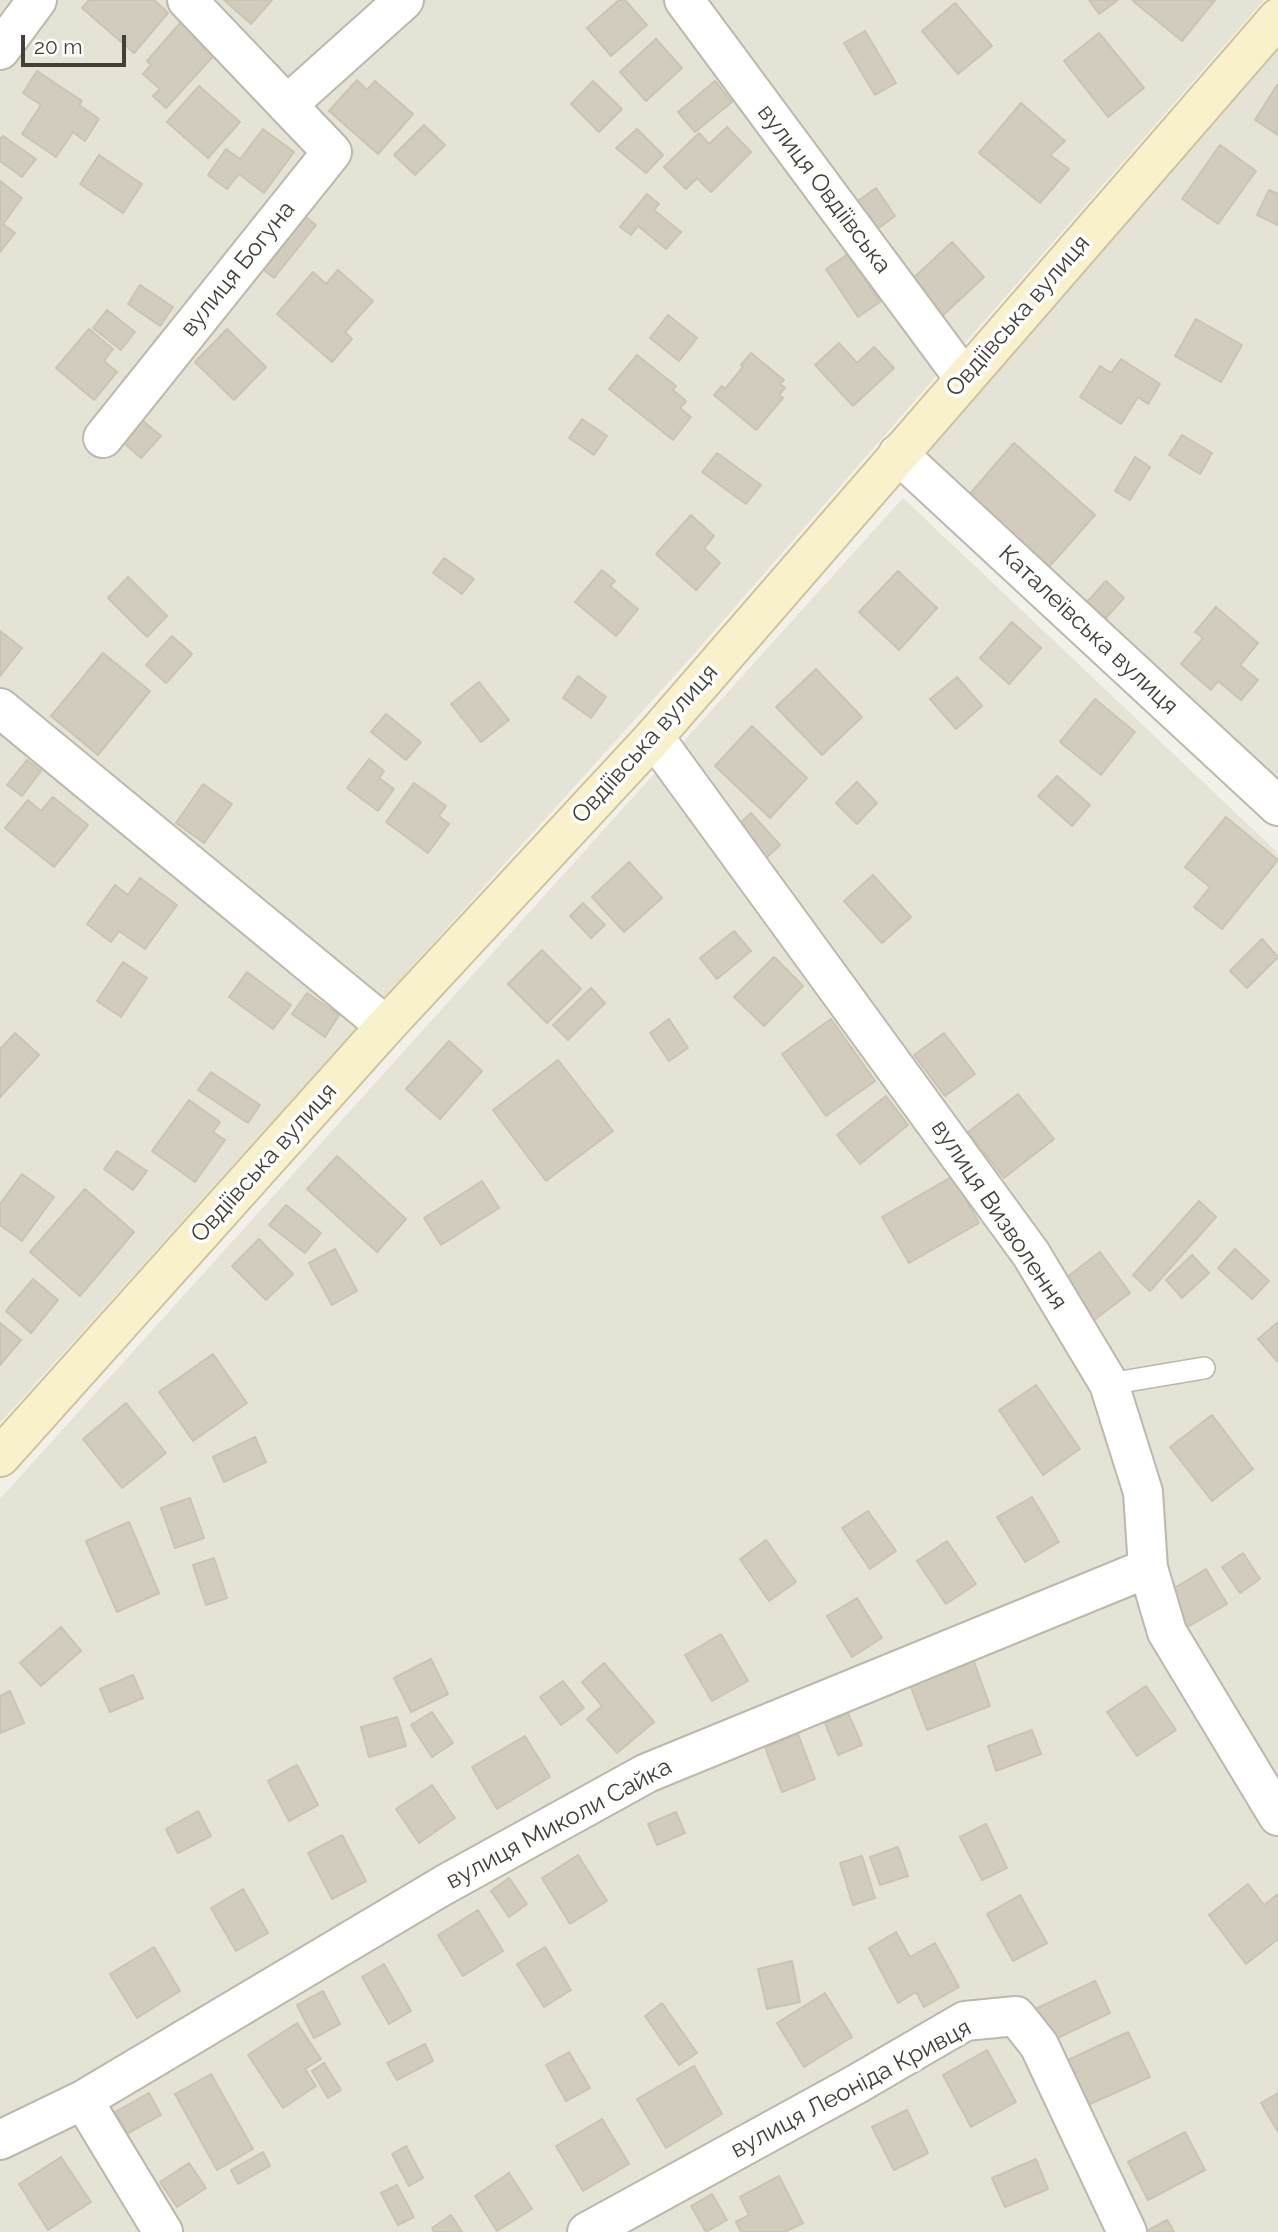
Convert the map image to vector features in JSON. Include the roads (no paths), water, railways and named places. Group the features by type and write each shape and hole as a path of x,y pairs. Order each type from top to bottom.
{"main road":[{"name":"Овдіївська вулиця","path":"0,1457 386,1026 654,737 1278,18"}],"street":[{"path":"0,50 37,0"},
{"name":"вулиця Богуна","path":"103,438 332,152 187,0"},
{"path":"286,105 404,0"},
{"name":"вулиця Овдіївська","path":"684,0 964,379"},
{"name":"Каталеївська вулиця","path":"898,454 1278,806"},
{"path":"0,708 386,1026"},
{"name":"вулиця Визволення","path":"654,737 1031,1254 1108,1384 1143,1492 1148,1568 1167,1632 1278,1816"},
{"name":"вулиця Миколи Сайка","path":"0,2140 83,2100 444,1885 647,1773 1148,1568"},
{"name":"вулиця Леоніда Кривця","path":"587,2232 855,2085 965,2021 1016,2015 1038,2045 1126,2232"},
{"path":"83,2100 163,2232"}],"lane":[{"path":"1108,1384 1204,1368"}]}
